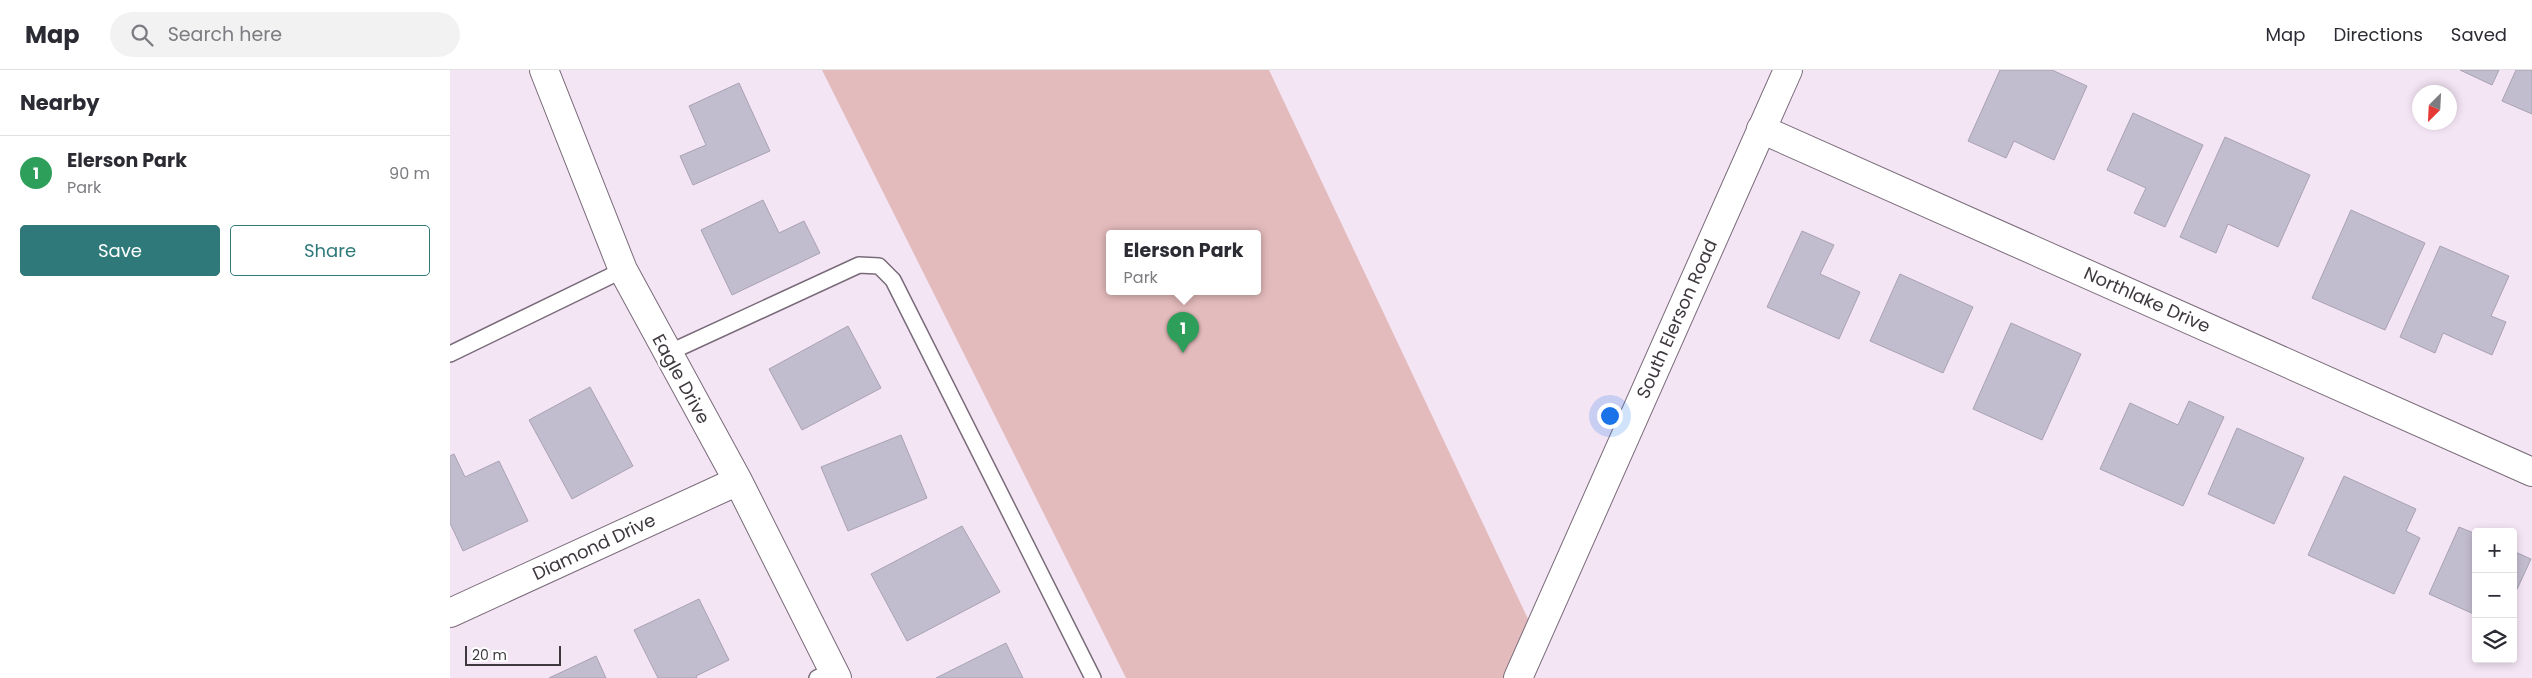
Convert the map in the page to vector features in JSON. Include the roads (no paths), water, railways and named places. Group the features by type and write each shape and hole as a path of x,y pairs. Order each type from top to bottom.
{"street":[{"name":"Eagle Drive","path":"544,70 623,270 666,354 738,481 829,675"},
{"name":"South Elerson Road","path":"1518,678 1788,70"},
{"name":"Northlake Drive","path":"1761,128 2532,472"},
{"name":"Diamond Drive","path":"450,613 738,481"}],"lane":[{"path":"666,354 859,265 879,266 893,280 1093,678"},
{"path":"450,354 623,270"}],"place":[{"name":"Elerson Park","path":"1183,353"}]}
